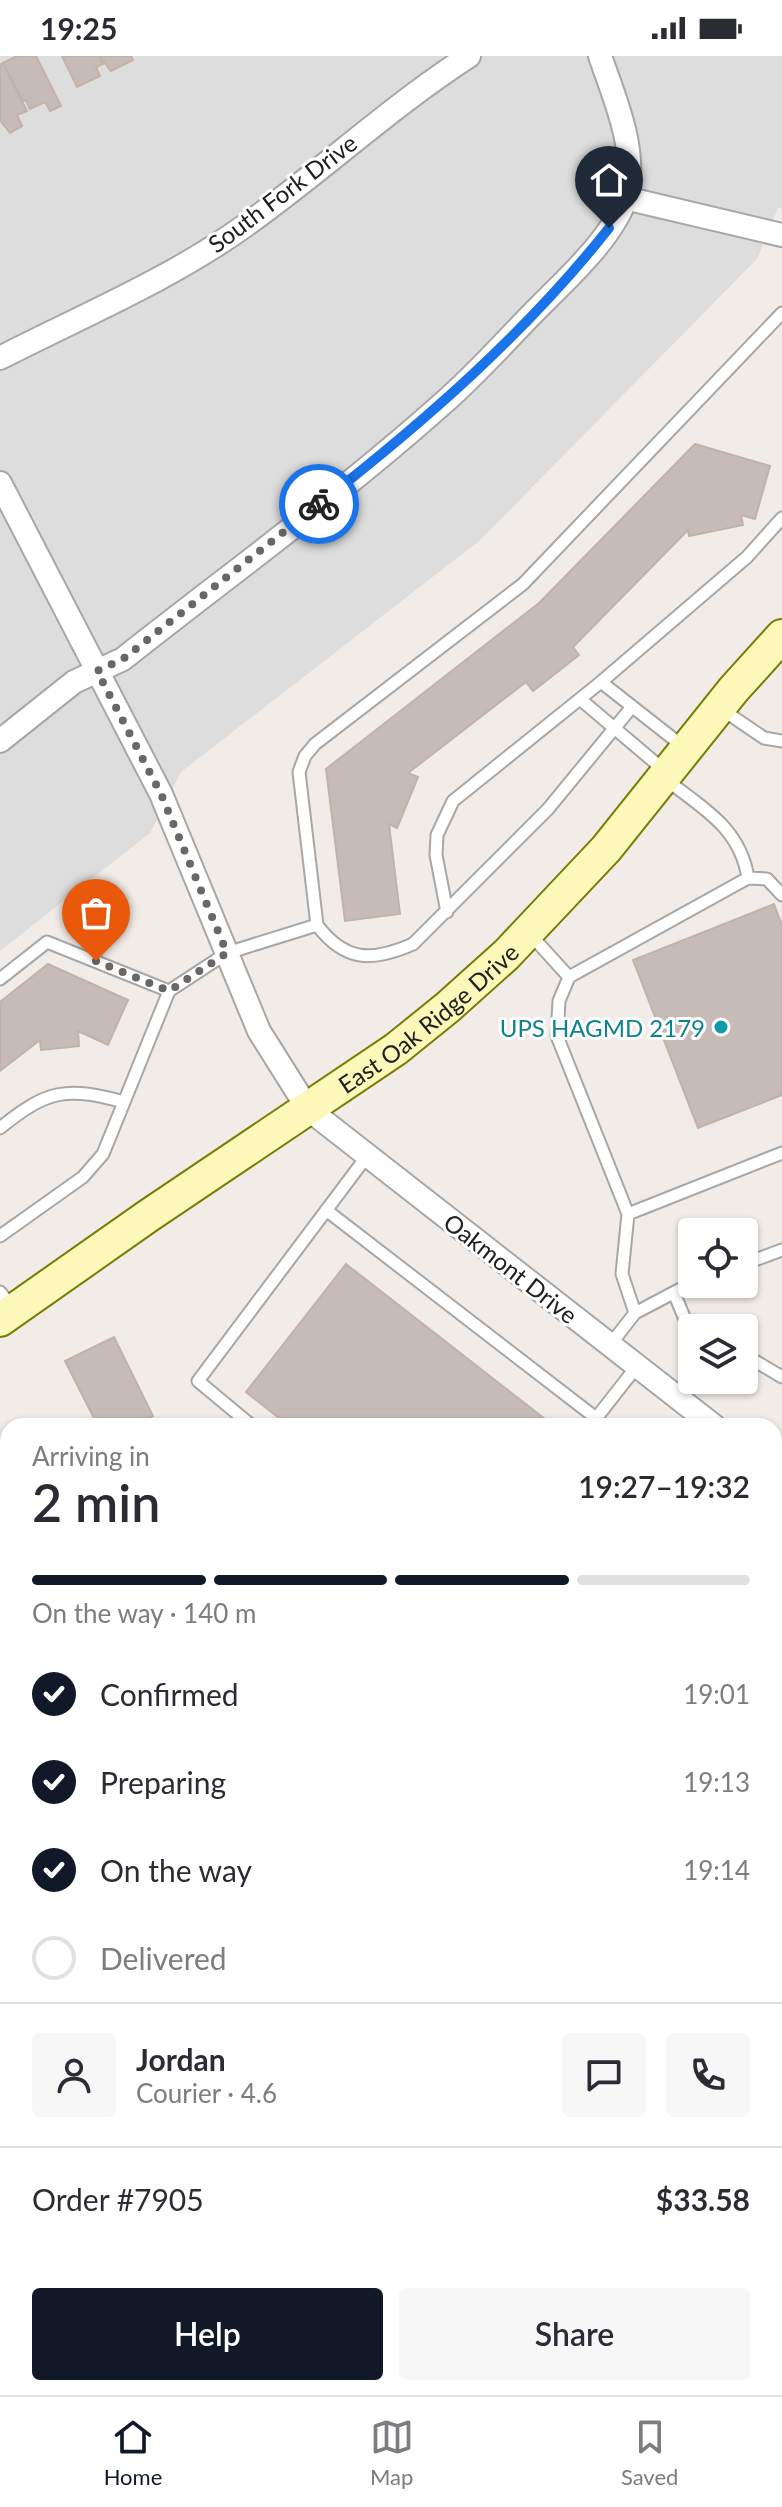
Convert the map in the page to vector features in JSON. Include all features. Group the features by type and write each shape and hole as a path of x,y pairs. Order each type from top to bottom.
{"main road":[{"name":"East Oak Ridge Drive","path":"5,1307 308,1109 406,1041 529,932 606,849 720,707 782,636"}],"street":[{"name":"South Fork Drive","path":"0,358 194,259 233,234 391,110 469,56"},
{"path":"0,741 74,682 123,659 444,403 578,267 609,228 625,198 629,165 624,126 600,56"},
{"path":"625,198 782,235"},
{"name":"Oakmont Drive","path":"0,483 161,794 259,1031 308,1109 704,1418"}],"lane":[{"path":"631,708 548,809 413,944 395,952 365,956 349,955 331,944 317,925 299,772 305,756 315,744 523,584 782,313"},
{"path":"447,912 436,855 437,835 453,801 601,682 747,557 782,518"},
{"path":"601,682 631,708 672,766 732,832 745,858 748,878"},
{"path":"580,699 614,728 672,766"},
{"path":"720,707 764,738 782,741"},
{"path":"635,1313 622,1274 628,1214 557,1036 559,1001 569,977 748,878 767,879 782,895"},
{"path":"0,1236 94,1167 103,1154 169,991 227,953 317,925"},
{"path":"529,932 569,977"},
{"path":"0,979 47,942 169,991"},
{"path":"0,1128 38,1100 63,1093 87,1092 124,1102"},
{"path":"628,1214 782,1153"},
{"path":"242,1418 198,1381 367,1156"},
{"path":"326,1210 588,1418"},
{"path":"758,1259 782,1250"},
{"path":"610,1345 635,1313 678,1291"},
{"path":"674,1293 683,1314"},
{"path":"758,1365 780,1374"},
{"path":"596,1418 637,1366"}],"shaded area":[{"path":"0,56 782,56 782,208 778,208 757,259 479,541 181,772 150,833 0,951"}],"building":[{"path":"17,56 36,56 61,106 50,111 45,102 30,109 3,63"},
{"path":"62,56 99,56 103,64 96,67 100,76 77,87"},
{"path":"99,56 131,56 133,60 111,71"},
{"path":"3,63 27,111 17,115 22,126 10,133 0,120 0,65"},
{"path":"695,444 770,466 755,519 741,515 743,525 689,536 688,530 573,647 579,655 533,691 526,682 408,773 418,777 397,828 389,824 400,914 345,921 326,769 539,603"},
{"name":"UPS HAGMD 2179","path":"774,904 782,925 782,1095 698,1128 633,960"},
{"path":"48,964 128,1000 108,1045 78,1031 79,1046 41,1050 40,1040 0,1071 0,1002"},
{"path":"346,1264 544,1418 279,1418 246,1392"},
{"path":"114,1337 153,1416 94,1418 65,1361"}],"way so far":[{"path":"96,961 169,991 227,953 161,794 97,671 123,659 319,504"}],"place":[{"name":"UPS HAGMD 2179","path":"721,1027"}],"route":[{"path":"319,504 444,403 578,267 609,228"}]}
